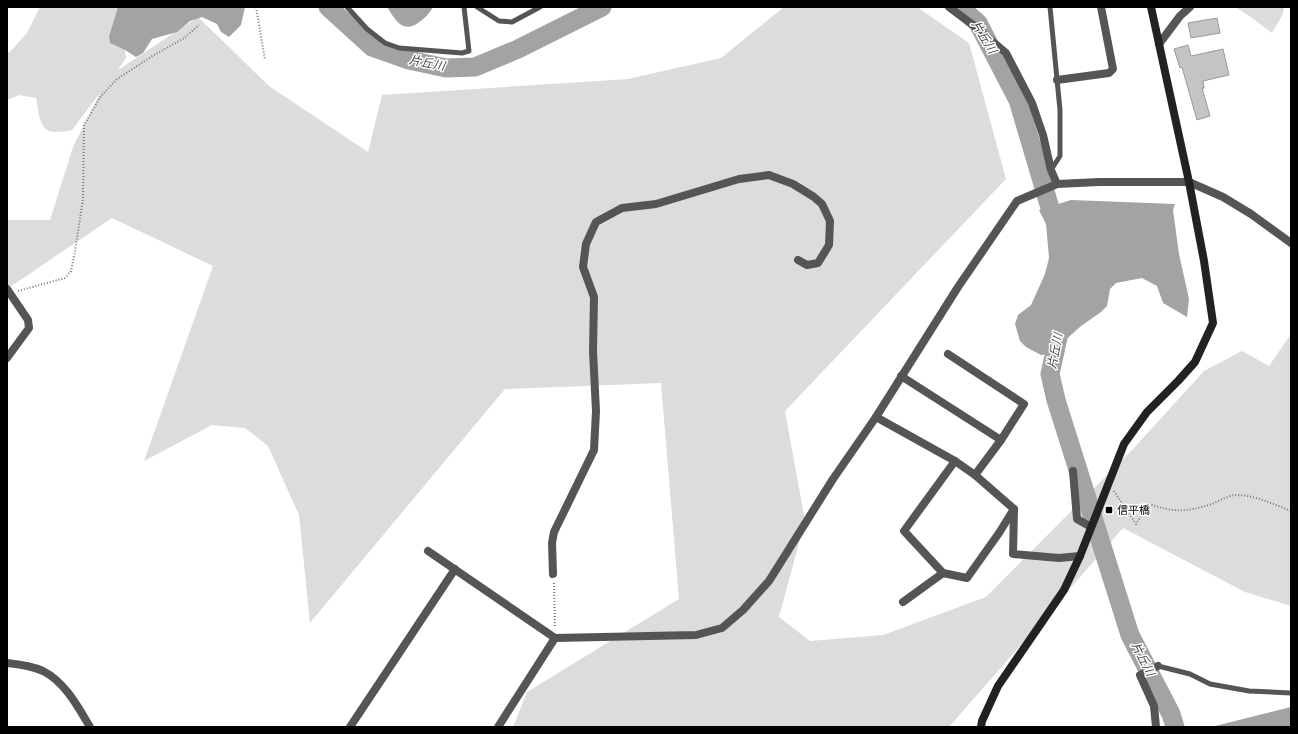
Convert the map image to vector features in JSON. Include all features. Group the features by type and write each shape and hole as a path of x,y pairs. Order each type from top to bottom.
{"street":[{"path":"949,7 1006,53 1032,102 1043,135 1051,170 1057,184"},
{"path":"1058,80 1109,73 1113,69 1101,7"},
{"path":"981,727 982,721 998,686 1064,590 1092,527 1108,482 1124,444 1147,412 1195,362 1213,323 1204,261 1189,182 1151,7"},
{"path":"1159,44 1180,16 1190,7"},
{"path":"553,574 552,543 554,532 594,450 596,411 593,351 594,297 583,267 586,244 596,222 622,208 656,204 739,179 769,175 793,184 814,196 822,204 830,221 829,245 818,263 807,265 798,260"},
{"path":"428,551 555,638 696,634 722,628 743,610 769,581 833,479 876,417 958,287 1018,201 1057,184 1099,182 1189,182 1224,197 1291,243"},
{"path":"7,358 29,328 28,320 8,291"},
{"path":"948,354 1024,404 1001,440 975,475"},
{"path":"901,376 1001,440"},
{"path":"876,417 955,461 975,475 1014,509"},
{"path":"955,461 904,531 943,573 968,578 1014,509"},
{"path":"1073,472 1077,519 1092,527"},
{"path":"1014,509 1013,554 1059,558 1080,556"},
{"path":"350,727 455,569"},
{"path":"903,602 943,573"},
{"path":"498,727 555,638"},
{"path":"7,663 43,671 55,679 67,691 90,727"},
{"path":"1156,727 1154,706 1140,675 1158,666"}],"lane":[{"path":"348,7 367,29 385,43 399,48 462,53 469,51 464,7"},
{"path":"477,7 499,21 512,22 540,7"},
{"path":"1050,7 1060,110 1060,156 1051,170"},
{"path":"1158,666 1190,674 1210,684 1249,691 1291,693"}],"path":[{"path":"256,7 265,60"},
{"path":"8,291 65,278 71,271 83,200 84,125 101,96 117,79 184,38 199,25"},
{"path":"1108,482 1136,524 1149,504 1168,510 1182,511 1211,504 1234,495 1252,497 1291,511"},
{"path":"553,574 555,638"}],"shaded area":[{"path":"40,7 118,7 109,36 110,43 125,50 126,58 118,70 198,17 269,86 368,152 382,95 628,79 721,58 784,7 917,7 969,43 1006,179 785,411 805,521 779,617 810,641 883,635 986,597 1134,448 1204,371 1242,351 1269,366 1291,334 1291,606 1245,592 1123,528 949,727 513,727 527,692 679,599 661,383 505,389 310,623 299,515 268,446 245,428 212,425 144,461 213,266 112,218 7,289 7,220 50,220 73,147 100,93 72,130 60,132 50,131 43,125 40,120 36,98 19,95 7,100 7,53 10,52 27,33"},
{"path":"118,7 245,7 241,25 229,37 221,32 217,24 202,17 190,21 177,32 152,39 143,53 136,57 110,43 109,36"},
{"path":"387,7 433,7 425,18 408,27 400,24"},
{"path":"1235,7 1284,7 1284,10 1272,33"},
{"path":"1071,200 1175,204 1173,210 1179,254 1189,299 1187,317 1163,303 1157,286 1142,278 1116,283 1110,289 1107,306 1081,326 1050,354 1041,355 1026,347 1020,341 1015,324 1018,315 1031,305 1045,274 1049,258 1046,224 1039,210"},
{"path":"1291,707 1291,727 1211,727"}],"building":[{"path":"1217,18 1220,33 1191,38 1188,23"},
{"path":"1188,45 1191,56 1223,49 1229,75 1203,81 1204,88 1202,88 1210,116 1197,120 1182,67 1180,68 1174,49"}],"waterway":[{"name":"片丘川","path":"328,7 372,47 409,60 446,68 475,67 518,49 602,7"},
{"name":"片丘川","path":"960,7 978,23 1018,100 1050,208 1059,230"},
{"name":"片丘川","path":"1061,324 1050,374 1056,400 1130,635 1171,714 1175,727"}],"place":[{"name":"信平橋","path":"1109,510"}]}
